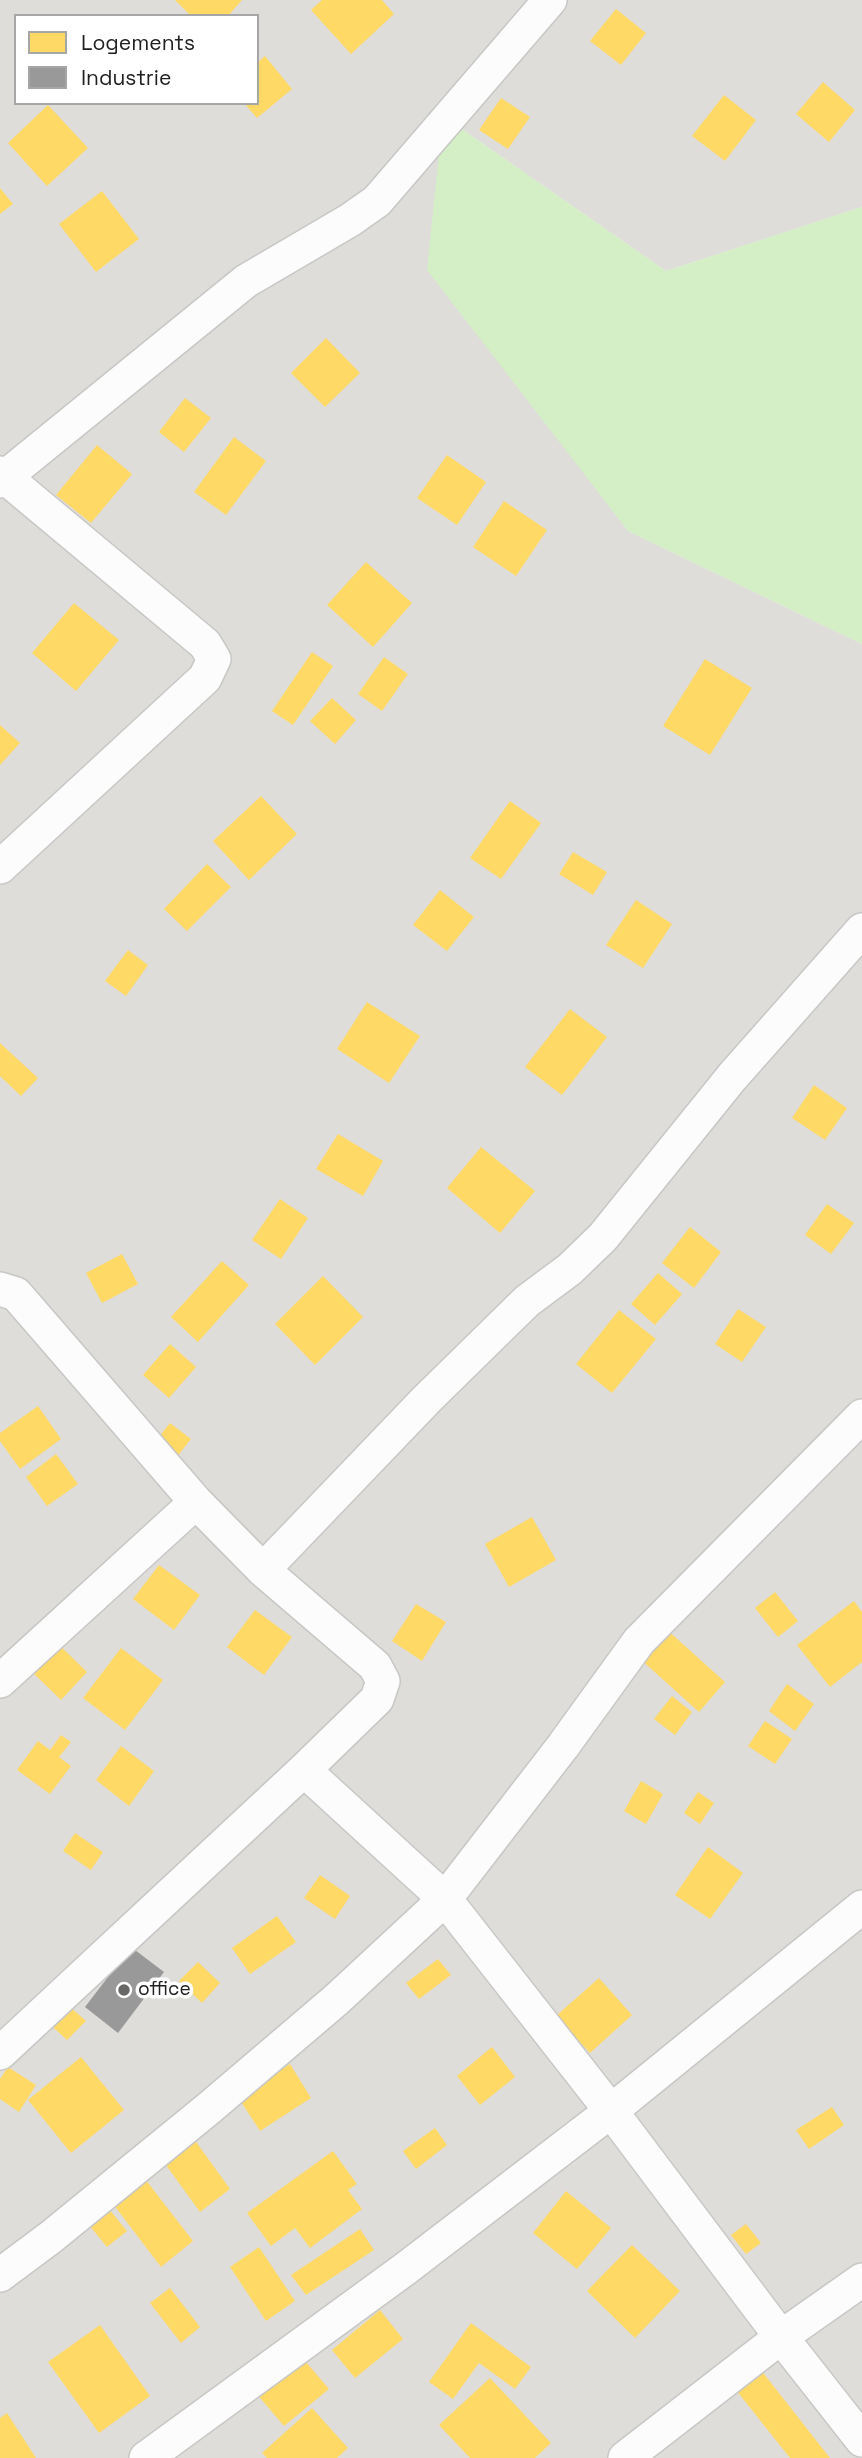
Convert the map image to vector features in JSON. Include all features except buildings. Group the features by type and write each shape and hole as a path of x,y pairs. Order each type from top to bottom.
{"street":[{"path":"0,867 205,678 214,659 205,644 1,477 246,281 350,220 377,201 550,0"},
{"path":"263,1570 509,1318 570,1269 603,1237 732,1077 862,930"},
{"path":"0,1289 16,1294 196,1502 263,1570 374,1666 383,1681 377,1699 304,1770 0,2053"},
{"path":"0,2275 218,2101 336,2000 445,1899 563,1746 639,1641 862,1416"},
{"path":"0,1681 196,1502"},
{"path":"304,1770 445,1899 862,2440"},
{"path":"146,2458 405,2269 611,2111 862,1907"},
{"path":"625,2458 781,2337 862,2280"}],"shaded area":[{"path":"0,0 862,0 862,207 666,271 443,116 628,531 862,644 862,2458 0,2458"}],"green space":[{"path":"443,116 666,271 862,207 862,644 628,531 427,270"}],"place":[{"name":"office","path":"124,1990"}]}
